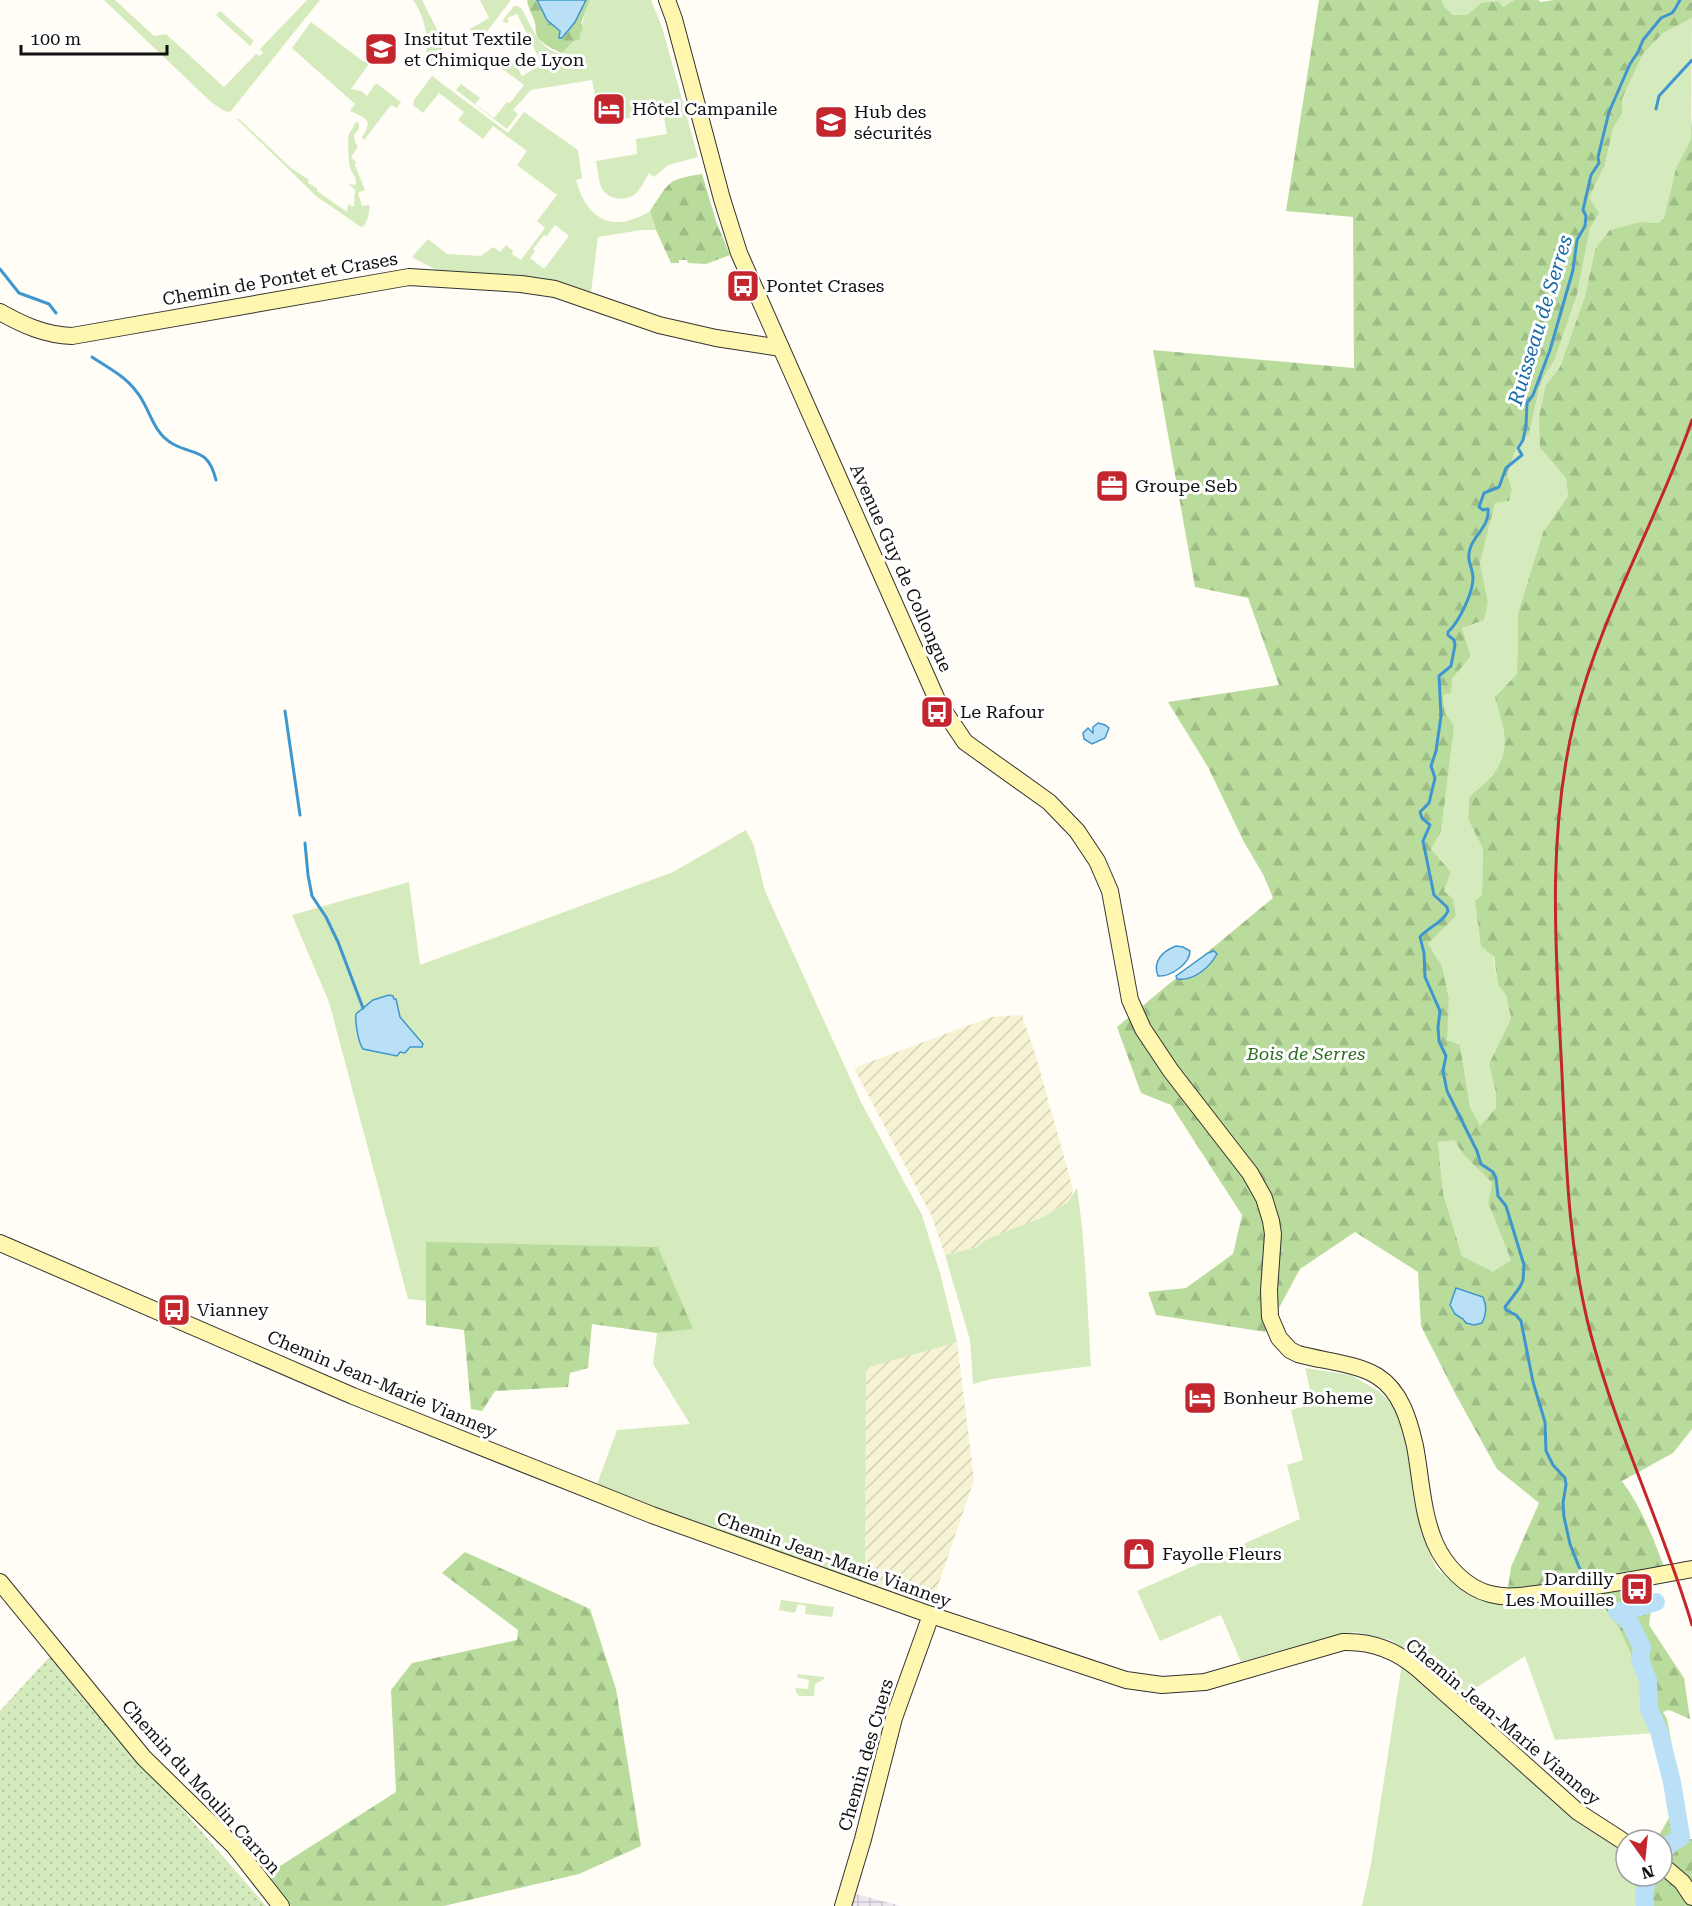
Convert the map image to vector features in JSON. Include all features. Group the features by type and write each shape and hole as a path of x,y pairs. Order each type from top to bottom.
{"main road":[{"name":"Avenue Guy de Collongue","path":"668,0 732,233 781,348 790,385 828,450 938,702 955,729 965,742 1049,802 1077,831 1097,861 1110,891 1128,988 1135,1013 1171,1071 1250,1173 1264,1198 1273,1234 1269,1317 1279,1338 1290,1350 1298,1354 1365,1369 1378,1376 1393,1391 1407,1416 1430,1531 1442,1557 1455,1572 1480,1591 1510,1597 1592,1587 1692,1569"},
{"name":"Chemin de Pontet et Crases","path":"0,312 26,327 72,336 409,277 521,284 555,289 659,325 716,338 781,348"},
{"name":"Chemin Jean-Marie Vianney","path":"0,1243 353,1396 652,1515 930,1616 1126,1680 1162,1685 1205,1682 1335,1644 1360,1641 1376,1645 1410,1662 1578,1812 1614,1836"},
{"name":"Chemin du Moulin Carron","path":"0,1582 144,1758 234,1846 281,1906"},
{"name":"Chemin des Cuers","path":"843,1906 894,1718 930,1616"},
{"path":"1674,1875 1692,1896"}],"shaded area":[{"path":"1022,1015 1073,1189 1071,1197 1068,1202 1043,1217 987,1239 977,1247 945,1255 932,1217 854,1068 991,1017"},
{"path":"957,1342 974,1480 932,1603 865,1586 866,1367"},
{"path":"853,1893 901,1906 848,1906"}],"green space":[{"path":"104,0 115,0 154,36 166,34 224,87 256,54 260,56 263,53 260,49 307,0 320,0 230,112 224,111 211,102"},
{"path":"413,0 422,0 445,45 431,62 428,62 427,57 423,20"},
{"path":"480,0 511,0 482,38 476,41 470,29 489,18"},
{"path":"527,0 537,0 547,20 560,31 584,6 586,0 590,0 581,23 583,30 580,33 580,39 574,41 562,53 546,45 537,36"},
{"path":"590,0 651,0 662,27 698,157 668,165 654,177 649,173 638,191 623,199 609,196 602,189 596,161 637,154 636,139 667,134 663,113 601,122 592,80 531,90 513,110 518,114 507,129 456,90 461,84 480,98 475,104 494,118 524,85 500,67 507,57 516,65 522,76 542,64 517,14 507,18 509,22 502,21 514,6 522,9 534,32 545,46 559,53 568,54 562,53 578,37"},
{"name":"Bois de Serres","path":"1319,0 1442,0 1444,6 1453,15 1467,15 1481,3 1498,1 1503,7 1515,0 1541,2 1554,0 1692,0 1692,18 1663,33 1643,54 1622,99 1622,114 1613,128 1605,165 1589,198 1599,213 1590,228 1577,295 1554,361 1541,381 1529,434 1518,443 1507,474 1512,489 1509,501 1495,503 1480,563 1488,602 1484,620 1462,628 1471,656 1452,679 1451,693 1443,695 1445,713 1454,726 1441,831 1431,849 1451,872 1444,891 1453,899 1456,916 1428,944 1442,966 1449,999 1447,1040 1460,1045 1470,1107 1480,1126 1496,1108 1496,1093 1489,1064 1511,1018 1506,995 1498,985 1494,957 1481,946 1475,901 1482,895 1483,849 1468,819 1469,797 1491,777 1504,752 1504,734 1495,697 1517,674 1518,613 1543,532 1568,496 1566,478 1540,448 1539,417 1546,385 1560,367 1585,296 1595,249 1610,230 1641,222 1658,223 1664,218 1676,168 1691,139 1692,114 1692,1429 1673,1453 1622,1481 1643,1515 1668,1578 1650,1582 1657,1607 1651,1609 1649,1625 1684,1678 1690,1719 1669,1710 1663,1712 1667,1719 1684,1825 1681,1840 1692,1839 1692,1906 1645,1906 1645,1888 1674,1888 1674,1828 1663,1828 1669,1818 1656,1736 1645,1714 1640,1684 1630,1653 1615,1622 1594,1600 1582,1596 1506,1602 1511,1567 1539,1503 1497,1469 1456,1395 1421,1326 1418,1272 1355,1232 1300,1269 1266,1332 1156,1315 1148,1292 1186,1288 1233,1254 1242,1215 1171,1105 1141,1093 1117,1027 1273,898 1208,767 1168,702 1279,685 1248,598 1195,587 1153,350 1354,368 1353,217 1286,211","holes":["1454,1140 1464,1155 1492,1183 1488,1203 1511,1260 1493,1272 1462,1256 1443,1193 1438,1142"]},
{"path":"1442,0 1515,0 1503,7 1481,3 1467,15 1453,15 1444,6"},
{"path":"220,11 254,41 250,46 216,15"},
{"path":"1692,18 1691,139 1676,168 1664,218 1658,223 1641,222 1595,248 1585,296 1560,367 1546,385 1540,448 1566,478 1568,496 1543,532 1518,613 1517,674 1496,697 1503,725 1504,752 1491,777 1469,797 1468,819 1483,849 1482,895 1498,985 1506,995 1511,1018 1489,1064 1496,1093 1496,1109 1479,1127 1470,1107 1460,1045 1446,1040 1449,999 1442,966 1428,944 1456,916 1444,891 1451,872 1431,849 1441,830 1445,713 1443,695 1452,679 1471,656 1462,628 1488,602 1480,563 1495,503 1509,501 1512,489 1507,474 1518,443 1529,434 1541,381 1554,361 1577,295 1590,228 1598,213 1589,198 1605,165 1613,128 1622,114 1622,99 1643,54 1663,33"},
{"path":"311,22 364,62 370,54 374,57 351,89 361,91 367,96 376,83 401,102 397,108 391,105 364,140 362,137 368,123 364,118 350,111 355,104 292,48"},
{"path":"432,76 508,133 524,112 578,150 582,178 576,180 587,205 594,213 613,222 637,218 650,211 656,230 598,237 591,292 558,281 436,270 412,257 428,239 447,254 481,256 493,247 500,252 506,245 513,251 512,254 521,260 545,228 537,221 557,195 517,165 527,151 493,126 483,139 458,120 464,112 439,93 423,113 413,105 414,100","holes":["555,225 569,236 544,269 530,258 535,251 533,249"]},
{"path":"238,118 291,168 309,180 308,183 317,188 317,191 347,212 348,204 354,207 355,190 349,184 356,185 350,167 348,137 355,122 359,123 359,129 354,135 358,147 351,157 356,162 355,165 365,190 358,193 362,206 370,205 364,226 361,227 316,196"},
{"path":"702,174 716,221 730,255 706,264 688,263 687,260 671,263 650,211 666,188 675,180"},
{"path":"746,830 754,846 765,891 861,1102 922,1215 940,1273 957,1342 866,1368 865,1586 596,1487 617,1430 690,1424 653,1364 657,1333 693,1328 408,1299 329,1002 292,915 409,882 420,965 673,872"},
{"path":"1454,1139 1464,1155 1492,1183 1488,1203 1511,1260 1493,1273 1462,1256 1443,1193 1438,1142"},
{"path":"1077,1188 1091,1366 992,1379 973,1384 970,1340 945,1255 977,1247 987,1239 1043,1217 1068,1202"},
{"path":"426,1242 658,1247 693,1329 657,1333 592,1324 588,1368 570,1373 568,1387 495,1391 482,1411 471,1409 464,1330 426,1325"},
{"path":"1305,1368 1351,1375 1380,1392 1400,1413 1425,1542 1436,1568 1455,1585 1484,1601 1530,1602 1591,1597 1612,1617 1626,1642 1643,1697 1644,1712 1655,1733 1555,1740 1525,1656 1462,1697 1416,1655 1390,1640 1355,1632 1241,1662 1221,1615 1160,1641 1137,1591 1300,1519 1287,1465 1303,1460 1291,1410 1313,1404"},
{"path":"465,1552 590,1609 616,1689 641,1846 579,1874 444,1906 291,1906 266,1875 396,1792 391,1690 412,1663 517,1640 518,1630 442,1573"},
{"path":"781,1600 834,1607 832,1617 805,1614 806,1606 798,1604 795,1613 779,1610"},
{"path":"51,1655 143,1768 170,1795 266,1906 0,1906 0,1711"},
{"path":"1403,1657 1614,1836 1614,1888 1645,1888 1645,1906 1362,1906 1371,1864"},
{"path":"797,1674 824,1677 815,1684 814,1696 797,1694 795,1688 808,1689 809,1680 797,1677"}],"water":[{"path":"537,0 586,0 575,22 562,38 559,38 560,31 547,20"},
{"path":"1098,723 1109,728 1105,738 1092,744 1084,739 1083,733 1088,728 1093,733 1093,727"},
{"path":"1176,946 1190,951 1187,961 1173,972 1158,976 1156,966 1160,957"},
{"path":"1214,951 1217,954 1210,964 1195,976 1177,979 1176,976"},
{"path":"389,995 396,999 400,1017 423,1044 422,1047 410,1047 405,1053 400,1052 397,1056 363,1049 357,1032 356,1014 373,1000"},
{"path":"1456,1288 1483,1297 1486,1310 1482,1323 1474,1325 1466,1323 1455,1314 1450,1305"}],"waterway":[{"name":"Ruisseau de Serres","path":"1589,1582 1579,1567 1570,1544 1564,1517 1565,1478 1553,1465 1546,1451 1545,1422 1533,1382 1521,1321 1505,1307 1520,1287 1524,1265 1506,1206 1498,1196 1496,1178 1493,1172 1481,1164 1477,1151 1447,1091 1443,1071 1446,1056 1439,1041 1440,1011 1425,977 1424,953 1420,937 1443,919 1448,911 1447,907 1434,895 1423,841 1430,825 1422,818 1420,812 1429,803 1435,778 1431,766 1436,751 1441,716 1439,676 1451,666 1455,645 1448,632 1461,614 1471,591 1473,574 1469,551 1485,524 1488,514 1488,509 1483,510 1479,507 1484,493 1499,487 1506,468 1522,455 1518,448 1523,440 1526,426 1527,403 1533,395 1550,350 1573,270 1577,240 1585,226 1586,216 1583,210 1591,175 1599,163 1598,157 1609,112 1643,40 1661,18 1672,13 1680,0"},
{"path":"1656,109 1659,96 1692,60"},
{"path":"0,269 19,293 49,304 56,313"},
{"path":"92,357 132,386 141,397 156,427 166,439 205,458 216,480"},
{"path":"285,711 300,815"},
{"path":"305,843 312,896 326,917 338,942 363,1008"},
{"name":"Ruisseau de Serres","path":"1596,1593 1607,1606 1617,1611"},
{"path":"1617,1611 1624,1612 1656,1602"},
{"path":"1617,1611 1630,1623 1642,1647 1640,1660 1648,1680 1649,1709 1659,1731 1672,1782 1681,1837 1674,1842"},
{"path":"1645,1888 1645,1906"}],"railway":[{"path":"1692,420 1663,495 1614,605 1586,679 1566,762 1560,806 1555,895 1557,984 1567,1172 1573,1238 1583,1303 1614,1408 1668,1552 1692,1625"}],"place":[{"name":"Institut Textile et Chimique de Lyon","path":"381,49"},
{"name":"Hôtel Campanile","path":"609,109"},
{"name":"Hub des sécurités","path":"831,122"},
{"name":"Pontet Crases","path":"743,286"},
{"name":"Groupe Seb","path":"1112,486"},
{"name":"Le Rafour","path":"937,712"},
{"name":"Vianney","path":"174,1310"},
{"name":"Bonheur Boheme","path":"1200,1398"},
{"name":"Fayolle Fleurs","path":"1139,1554"},
{"name":"Dardilly Les Mouilles","path":"1637,1589"}]}
